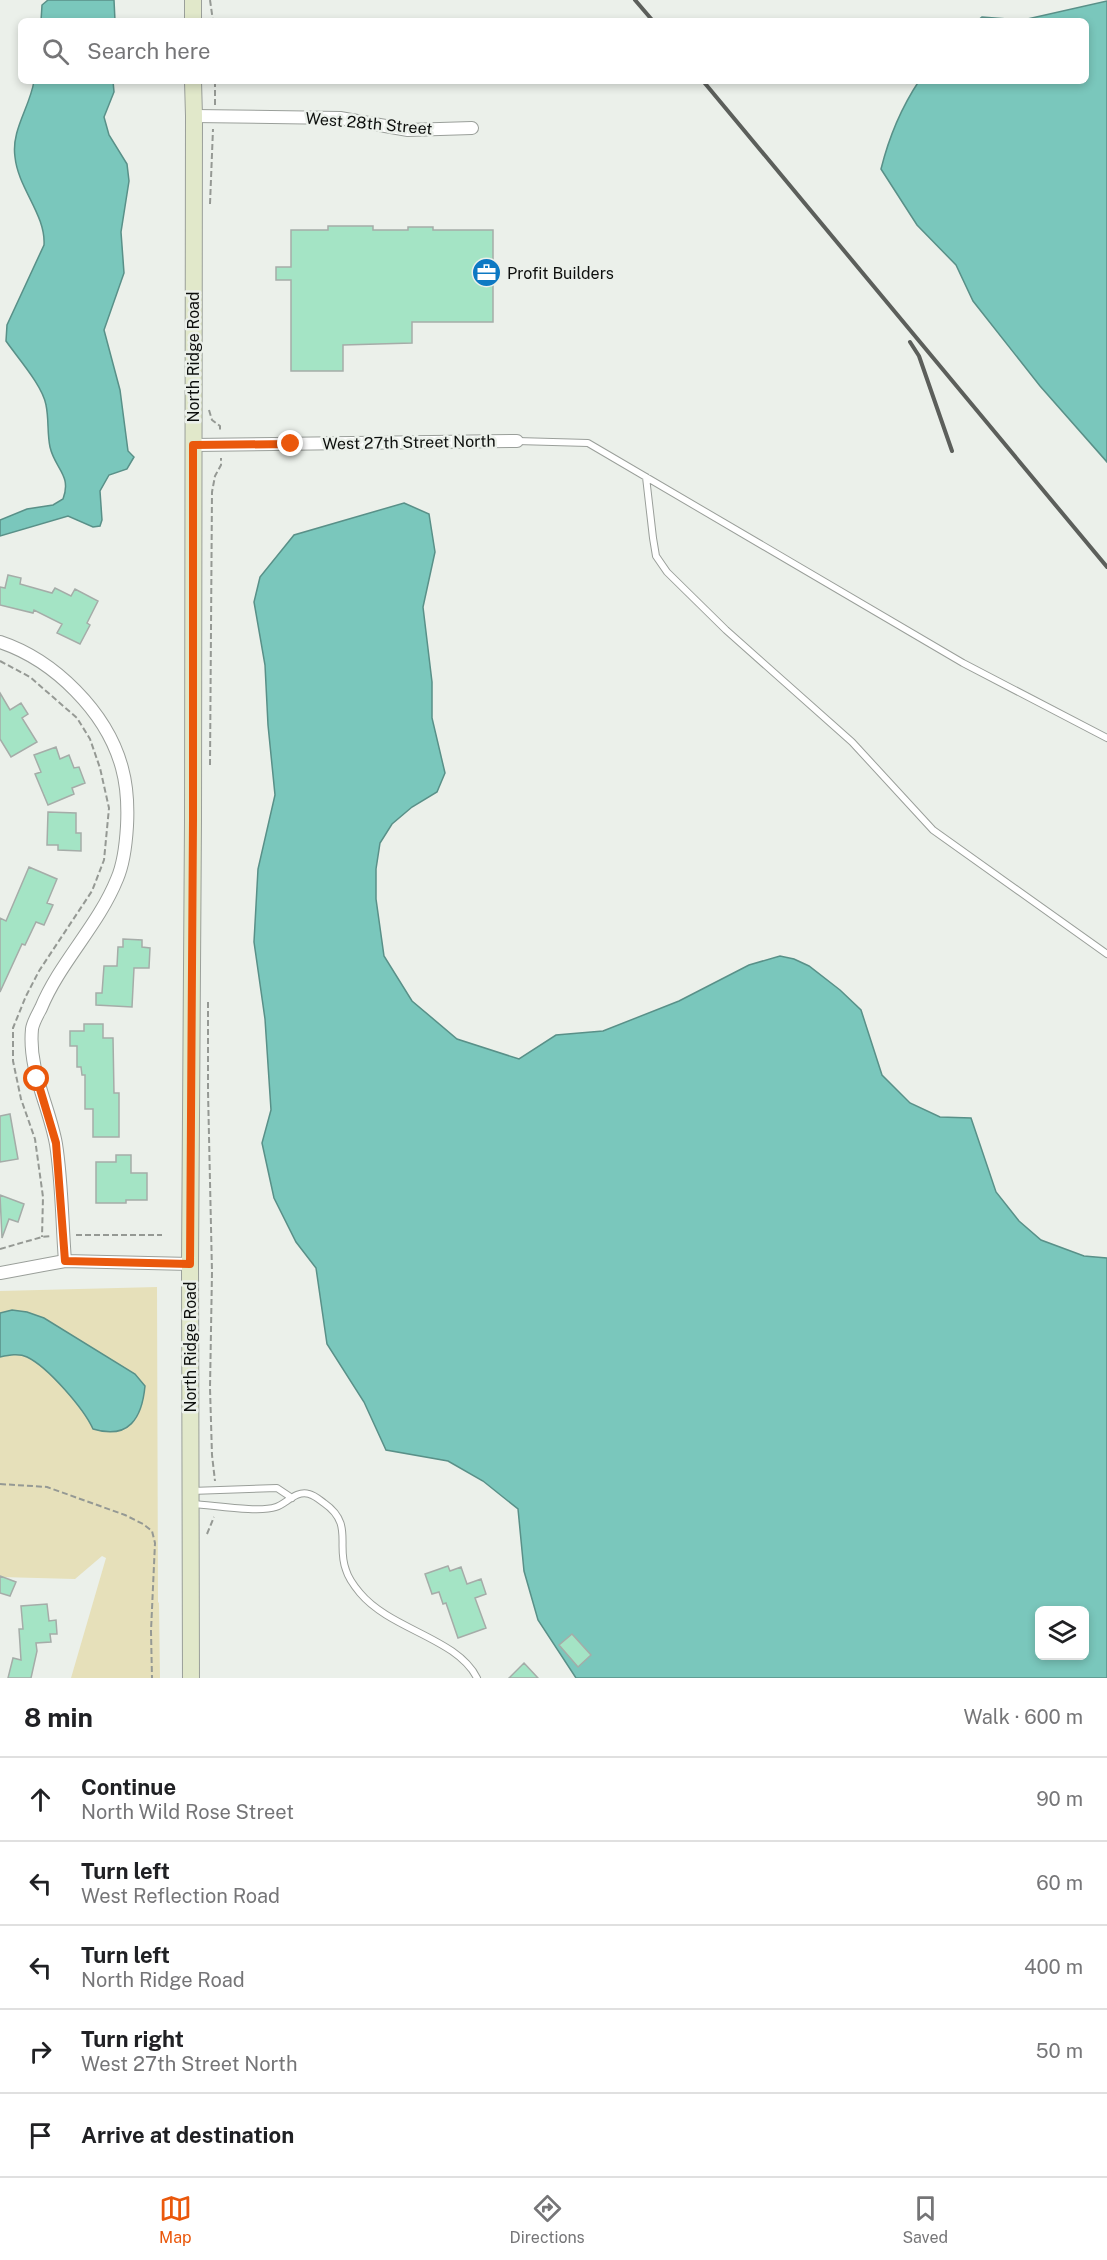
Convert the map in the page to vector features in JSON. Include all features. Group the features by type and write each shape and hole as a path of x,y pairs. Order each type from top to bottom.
{"main road":[{"path":"193,0 193,18"},
{"name":"North Ridge Road","path":"190,1678 193,84"}],"street":[{"name":"West 28th Street","path":"194,116 340,118 408,130 471,128"},
{"name":"West 27th Street North","path":"193,445 517,441"},
{"path":"0,642 58,673 89,704 106,732 122,767 128,806 126,842 118,878 96,919 47,994 33,1027 32,1053 37,1079 56,1143 65,1261"},
{"path":"0,1273 65,1261 190,1264"}],"lane":[{"path":"517,441 588,443 963,663 1107,738"},
{"path":"646,477 654,548 667,572 726,630 852,742 933,830 1107,954"},
{"path":"190,1497 215,1490 277,1488 292,1498"},
{"path":"190,1497 215,1505 275,1508 301,1494 309,1494 329,1507 336,1515 344,1536 343,1557 346,1570 360,1593 384,1614 447,1647 472,1669 477,1678"}],"path":[{"path":"210,0 213,18"},
{"path":"210,203 215,84"},
{"path":"208,407 212,420 220,426 221,465 214,476 212,492 209,771"},
{"path":"0,661 30,677 77,718 90,740 100,768 109,808 104,860 92,891 39,971 13,1028 13,1061 21,1099 35,1139 43,1197 42,1237"},
{"path":"208,996 212,1272 210,1388 215,1490"},
{"path":"0,1249 42,1237 63,1235 162,1235"},
{"path":"0,1484 48,1487 125,1515 152,1531 154,1543 152,1678"},
{"path":"207,1544 207,1533 214,1516 215,1505"}],"shaded area":[{"path":"157,1287 160,1678 71,1678 106,1558 102,1556 75,1579 0,1577 0,1291"}],"water":[{"path":"48,0 114,0 115,18 41,18 42,5"},
{"path":"1107,1 1107,462 1040,386 973,301 956,265 917,225 881,169 896,123 917,84 1089,84 1089,18 1032,18"},
{"path":"33,84 113,84 114,92 104,117 109,135 127,164 129,181 121,232 124,273 104,330 120,390 128,451 134,457 127,469 109,475 100,491 102,520 100,526 93,527 68,516 0,536 0,520 27,509 53,505 63,499 65,491 64,478 50,447 44,397 6,341 7,325 44,245 41,223 21,180 15,157 18,128"},
{"path":"404,503 429,514 435,552 423,607 432,682 432,718 445,773 437,792 412,807 392,824 380,843 376,869 376,899 384,956 412,1001 457,1039 519,1059 556,1035 603,1031 679,1001 749,965 780,956 794,959 809,966 861,1010 882,1075 910,1103 940,1117 971,1118 996,1192 1019,1221 1041,1240 1084,1256 1107,1258 1107,1678 576,1678 538,1620 524,1571 518,1509 483,1481 448,1461 386,1450 364,1402 327,1344 316,1268 296,1242 274,1198 262,1143 271,1110 265,1019 254,942 258,869 275,795 265,665 254,602 260,577 294,535"},
{"path":"12,1310 44,1318 135,1374 145,1386 141,1408 131,1424 116,1431 105,1432 93,1429 64,1389 35,1362 21,1355 0,1357 0,1313"}],"building":[{"path":"328,226 373,226 373,230 433,227 433,230 493,230 493,322 412,322 412,343 343,345 343,371 291,371 291,280 276,280 276,267 291,267 291,230 328,230"},
{"path":"8,575 21,578 20,584 52,593 55,588 71,596 75,589 98,601 87,623 90,625 80,644 57,633 62,624 34,610 33,613 0,605 0,587 5,588"},
{"path":"0,693 10,710 21,703 28,714 22,718 37,742 11,757 0,739"},
{"path":"56,747 60,759 69,755 74,768 79,767 85,783 72,788 74,794 48,805 35,774 41,772 34,755"},
{"path":"48,812 76,813 76,833 81,833 81,851 58,850 58,845 47,845"},
{"path":"29,867 57,879 47,903 53,905 44,925 36,922 25,945 22,944 0,992 0,918 6,921"},
{"path":"123,939 142,940 142,947 150,948 149,968 134,968 132,1007 96,1005 96,993 102,993 104,966 117,966 118,947 123,947"},
{"path":"84,1024 103,1024 103,1038 113,1038 114,1093 119,1093 119,1137 93,1137 93,1109 85,1109 85,1075 82,1075 81,1067 77,1067 77,1046 70,1046 70,1031 84,1031"},
{"path":"10,1114 18,1159 0,1162 0,1116"},
{"path":"116,1155 131,1155 131,1173 147,1173 147,1200 96,1203 96,1162 116,1162"},
{"path":"0,1195 24,1204 18,1222 9,1219 2,1238"},
{"path":"448,1566 450,1571 461,1567 467,1584 481,1579 486,1594 475,1598 486,1628 458,1638 446,1603 443,1604 439,1592 432,1594 425,1574"},
{"path":"0,1576 16,1582 10,1596 0,1593"},
{"path":"47,1604 49,1621 56,1620 57,1634 50,1634 51,1642 36,1643 37,1651 31,1678 8,1678 13,1658 21,1660 19,1629 23,1629 21,1606"},
{"path":"572,1634 591,1655 578,1667 559,1645"},
{"path":"524,1663 538,1678 509,1678"}],"railway":[{"path":"635,0 650,18"},
{"path":"705,84 1107,567"},
{"path":"910,342 919,356 952,451"}],"place":[{"name":"Profit Builders","path":"486,273"}],"route":[{"path":"37,1079 56,1143 65,1261 190,1264 193,445 291,444"}]}
